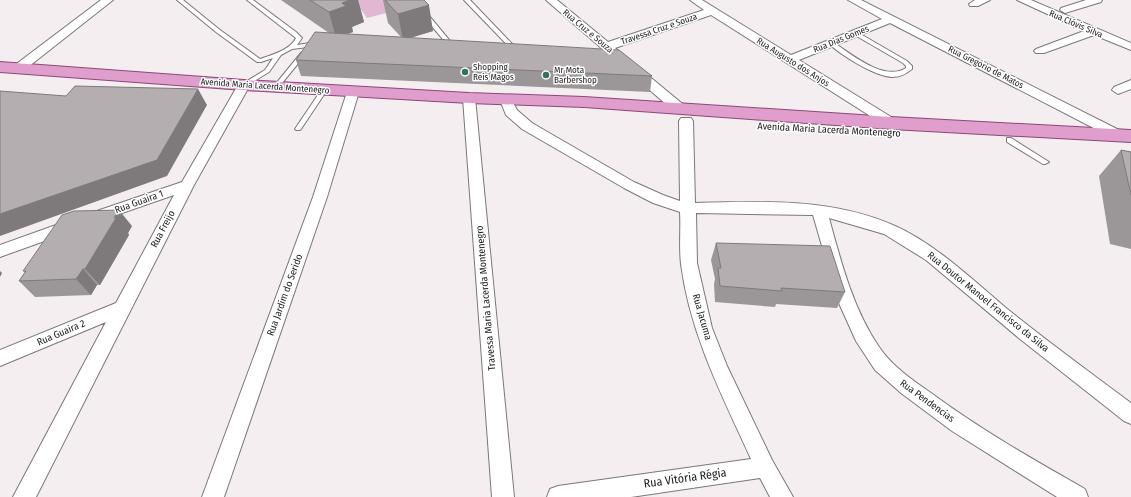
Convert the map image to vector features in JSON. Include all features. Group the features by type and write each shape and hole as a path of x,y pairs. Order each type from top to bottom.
{"main road":[{"name":"Avenida Maria Lacerda Montenegro","path":"0,67 244,85 529,101 545,108 562,112 891,123 1125,135"},
{"name":"Avenida Maria Lacerda Montenegro","path":"683,115 1131,149"}],"street":[{"path":"19,68 108,0"},
{"name":"Rua Cruz e Souza","path":"551,0 683,115"},
{"name":"Rua Augusto dos Anjos","path":"695,0 891,123"},
{"name":"Rua Gregório de Matos","path":"853,0 1125,135"},
{"path":"974,4 985,0"},
{"name":"Rua Clóvis Silva","path":"1022,0 1131,48"},
{"path":"1065,10 1098,0"},
{"name":"Travessa Cruz e Souza","path":"606,47 712,11"},
{"name":"Rua Dias Gomes","path":"790,60 891,19"},
{"path":"1040,51 1094,31"},
{"path":"1118,90 1131,84"},
{"name":"Rua Freijo","path":"24,497 187,185 244,85"},
{"name":"Rua Jardim do Serido","path":"213,497 320,197 354,92"},
{"name":"Travessa Maria Lacerda Montenegro","path":"469,98 503,497"},
{"name":"Rua Doutor Manoel Francisco da Silva","path":"506,100 508,106 517,119 536,132 629,185 658,199 686,208 729,207 819,210 871,223 890,230 932,256 1026,334 1131,415"},
{"name":"Rua Jacuma","path":"683,115 689,263 703,328 718,366 765,467 782,497"},
{"name":"Rua Guaira 1","path":"0,251 187,185"},
{"name":"Rua Pendencias","path":"819,210 838,279 854,318 873,353 901,383 939,411 1077,497"},
{"name":"Rua Guaira 2","path":"0,358 122,308"},
{"name":"Rua Vitória Régia","path":"568,496 765,467"}],"lane":[{"path":"180,0 259,61 293,46 324,44"},
{"path":"250,0 299,38 293,46"},
{"path":"413,0 456,52 448,51"},
{"path":"467,0 517,50 510,54"},
{"path":"831,43 882,74 894,76 909,69 909,66 905,62 855,34"},
{"path":"276,87 312,44"},
{"path":"244,85 267,72 279,53"},
{"path":"298,129 324,90"},
{"path":"1009,140 1045,162"}],"shaded area":[{"path":"354,0 390,0 398,10 367,18"}],"building":[{"path":"310,0 350,0 342,3 346,6 329,12"},
{"path":"385,0 424,0 429,5 398,14"},
{"path":"315,32 619,50 652,76 296,60"},
{"path":"75,86 198,89 157,160 0,214 0,91 66,96"},
{"path":"1121,150 1131,152 1131,195"},
{"path":"119,210 114,218 116,218 85,269 83,269 76,279 19,281 26,271 23,271 62,215 74,211"},
{"path":"716,243 830,246 845,292 781,288 782,291 720,286 718,268 721,268"}],"place":[{"name":"Shopping Reis Magos","path":"465,72"},
{"name":"Mr Mota Barbershop","path":"546,75"}]}
